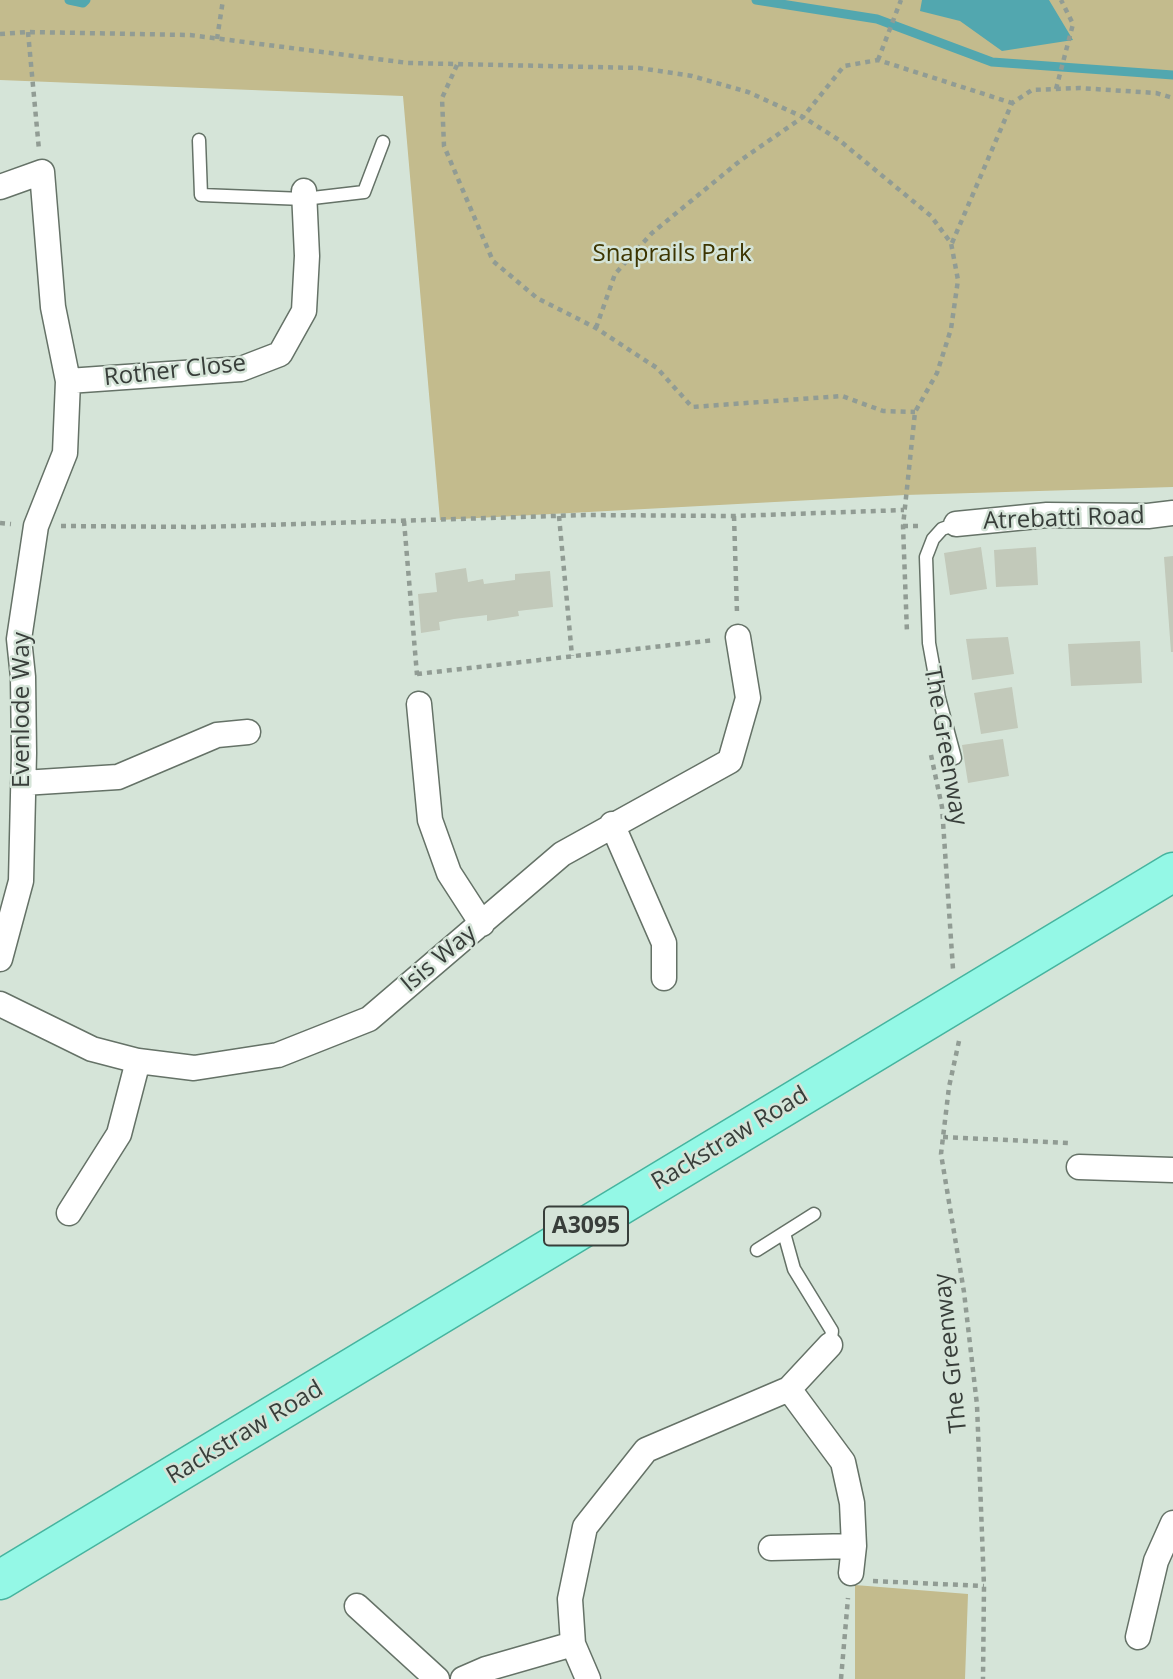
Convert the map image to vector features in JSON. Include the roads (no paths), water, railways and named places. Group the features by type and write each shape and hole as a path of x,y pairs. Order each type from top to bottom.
{"main road":[{"name":"Rackstraw Road","path":"0,1580 1173,872"}],"street":[{"name":"Evenlode Way","path":"0,187 42,172 53,307 68,380 65,453 36,526 12,680 23,783 21,881 0,959"},
{"name":"Rother Close","path":"68,380 241,369 280,354 304,311 307,256 304,195"},
{"name":"Atrebatti Road","path":"956,524 1047,515 1148,516 1173,513"},
{"name":"Isis Way","path":"0,1004 92,1049 138,1061 194,1068 278,1055 369,1019 562,854 730,761 748,698 738,637"},
{"path":"419,704 430,820 449,873 482,923"},
{"path":"23,783 118,777 218,735 248,732"},
{"path":"612,824 664,943 664,978"},
{"path":"69,1213 119,1134 138,1061"},
{"path":"1076,1155 1173,1170"},
{"path":"588,1679 573,1643 570,1599 585,1527 646,1450 789,1389 830,1345"},
{"path":"789,1389 843,1462 852,1503 854,1546 850,1576"},
{"path":"1138,1637 1156,1561 1173,1523"},
{"path":"771,1548 854,1546"},
{"path":"357,1606 437,1679"},
{"path":"463,1679 486,1669 573,1643"}],"lane":[{"path":"199,140 201,195 365,192 383,142"},
{"path":"955,758 939,698 929,643 926,557 933,539 942,529 956,524"},
{"path":"757,1250 814,1214"},
{"path":"785,1233 794,1269 832,1331 830,1345"}],"water":[{"path":"922,0 1049,0 1073,40 1002,51 960,21 920,11"}],"waterway":[{"path":"69,0 83,3 86,0"},
{"path":"756,0 877,19 992,62 1173,75"}],"park label":[{"name":"Snaprails Park","path":"672,254"}]}
